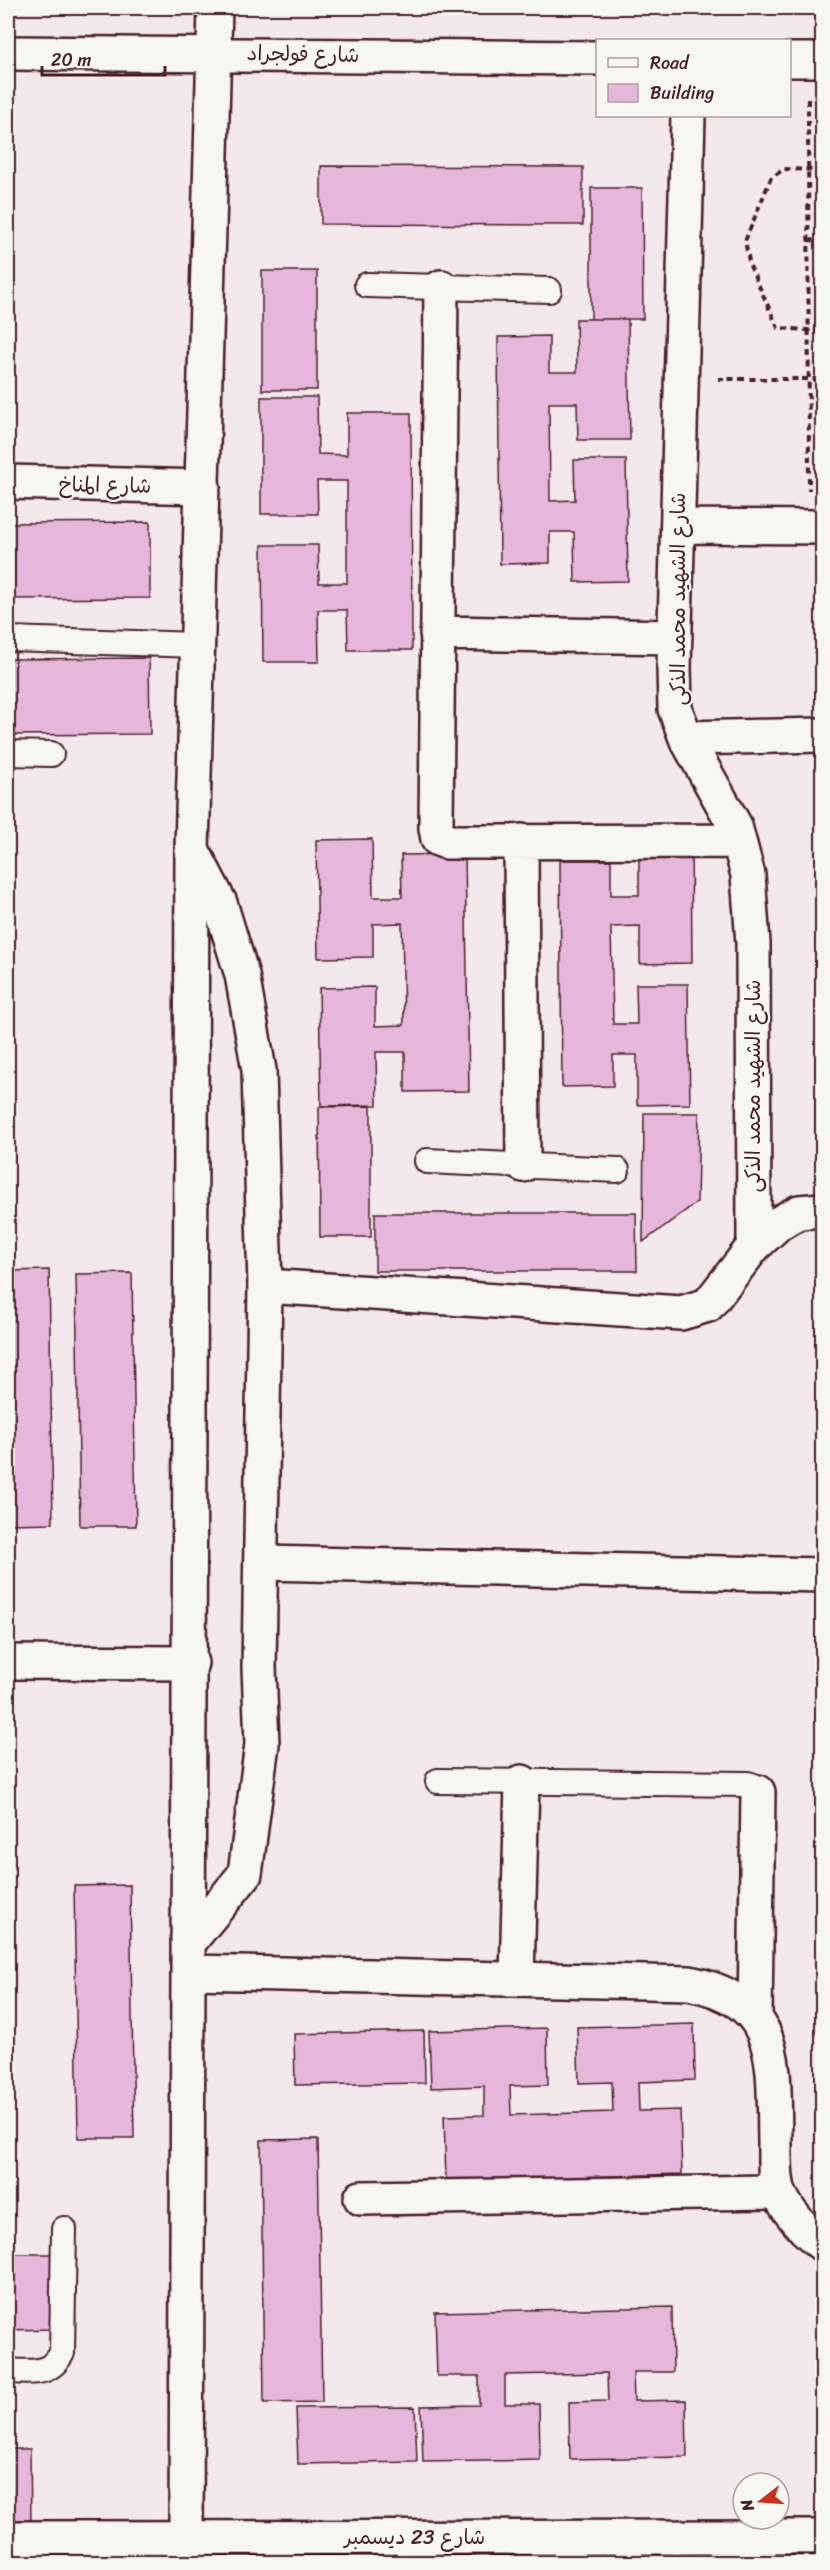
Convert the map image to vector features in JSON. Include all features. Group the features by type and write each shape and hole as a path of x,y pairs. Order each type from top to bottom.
{"street":[{"path":"186,2538 190,1956 192,850 215,8"},
{"name":"شارع فولجراد","path":"8,53 596,58"},
{"name":"شارع الشهيد محمد الذكى","path":"688,117 680,378 675,709 686,738 735,826 748,875 753,943 754,1246"},
{"path":"441,287 437,633 436,828 438,839 446,842 739,841"},
{"name":"شارع المناخ","path":"8,482 203,487"},
{"path":"678,526 816,527"},
{"path":"437,633 675,637"},
{"path":"686,738 822,735"},
{"path":"521,841 523,1165"},
{"path":"190,1956 245,1874 262,1744 259,1667 265,1286 259,1070 242,975 220,903 192,850"},
{"path":"265,1286 681,1313 708,1305 754,1246 779,1223 799,1212 822,1210"},
{"path":"262,1563 822,1575"},
{"path":"8,1662 191,1663"},
{"path":"517,1978 522,1782"},
{"path":"758,1792 755,2015 767,2042 773,2070 775,2165 779,2192 796,2220 822,2244"},
{"path":"190,1956 517,1978 689,1983 710,1987 733,1996 755,2015"},
{"path":"361,2198 779,2192"},
{"name":"شارع 23 ديسمبر","path":"8,2538 186,2538 575,2550 822,2537"}],"lane":[{"path":"367,285 549,290"},
{"path":"8,639 198,645"},
{"path":"8,753 51,754"},
{"path":"427,1161 617,1170"},
{"path":"438,1781 748,1784 754,1786 758,1792"},
{"path":"8,2371 46,2370 53,2367 62,2354 64,2229"}],"path":[{"path":"806,60 809,379 816,527"},
{"path":"822,170 784,169 771,178 745,241 750,266 776,325 782,329 822,332"},
{"path":"808,240 822,241"},
{"path":"680,378 822,379"}],"building":[{"path":"321,166 583,167 583,225 321,224"},
{"path":"591,188 642,188 643,319 591,319"},
{"path":"262,271 317,271 317,390 262,390"},
{"path":"576,319 628,319 630,440 578,440 577,403 549,403 550,501 575,500 574,460 626,460 628,581 575,582 574,532 550,532 550,563 500,564 498,337 549,336 549,372 577,372"},
{"path":"261,397 317,397 318,454 347,455 347,413 411,413 412,650 348,650 347,610 318,610 319,662 263,662 262,545 318,545 319,583 347,583 347,481 317,481 318,514 261,514"},
{"path":"150,522 150,598 8,599 8,523"},
{"path":"149,658 150,734 8,735 8,659"},
{"path":"372,839 373,897 402,897 401,855 465,854 469,1091 405,1092 405,1052 376,1052 377,1105 321,1106 319,988 375,987 375,1026 404,1025 402,923 373,924 373,957 318,958 316,840"},
{"path":"691,842 692,963 640,964 640,926 611,927 613,1024 637,1024 636,984 688,984 690,1104 637,1105 637,1055 613,1055 613,1086 562,1087 560,860 611,860 611,895 639,895 639,843"},
{"path":"371,1106 371,1237 320,1237 319,1107"},
{"path":"644,1113 699,1113 697,1202 643,1242"},
{"path":"375,1213 636,1213 637,1271 375,1271"},
{"path":"49,1270 53,1523 8,1524 8,1271"},
{"path":"132,1273 136,1526 80,1526 76,1274"},
{"path":"130,1885 134,2138 78,2138 74,1886"},
{"path":"694,2024 695,2080 638,2082 639,2111 680,2110 682,2174 446,2181 444,2116 484,2115 484,2086 431,2088 429,2031 547,2028 548,2085 510,2086 511,2115 613,2112 612,2082 579,2083 577,2027"},
{"path":"424,2031 425,2083 295,2085 294,2034"},
{"path":"318,2139 322,2402 264,2403 261,2140"},
{"path":"8,2254 53,2254 54,2329 8,2330"},
{"path":"672,2307 673,2372 633,2372 634,2401 686,2400 687,2457 570,2459 569,2402 608,2401 607,2373 505,2375 505,2404 539,2404 540,2460 423,2462 421,2406 479,2405 479,2376 437,2376 435,2312"},
{"path":"415,2407 417,2462 298,2464 296,2408"},
{"path":"8,2449 30,2449 31,2524 8,2524"}]}
